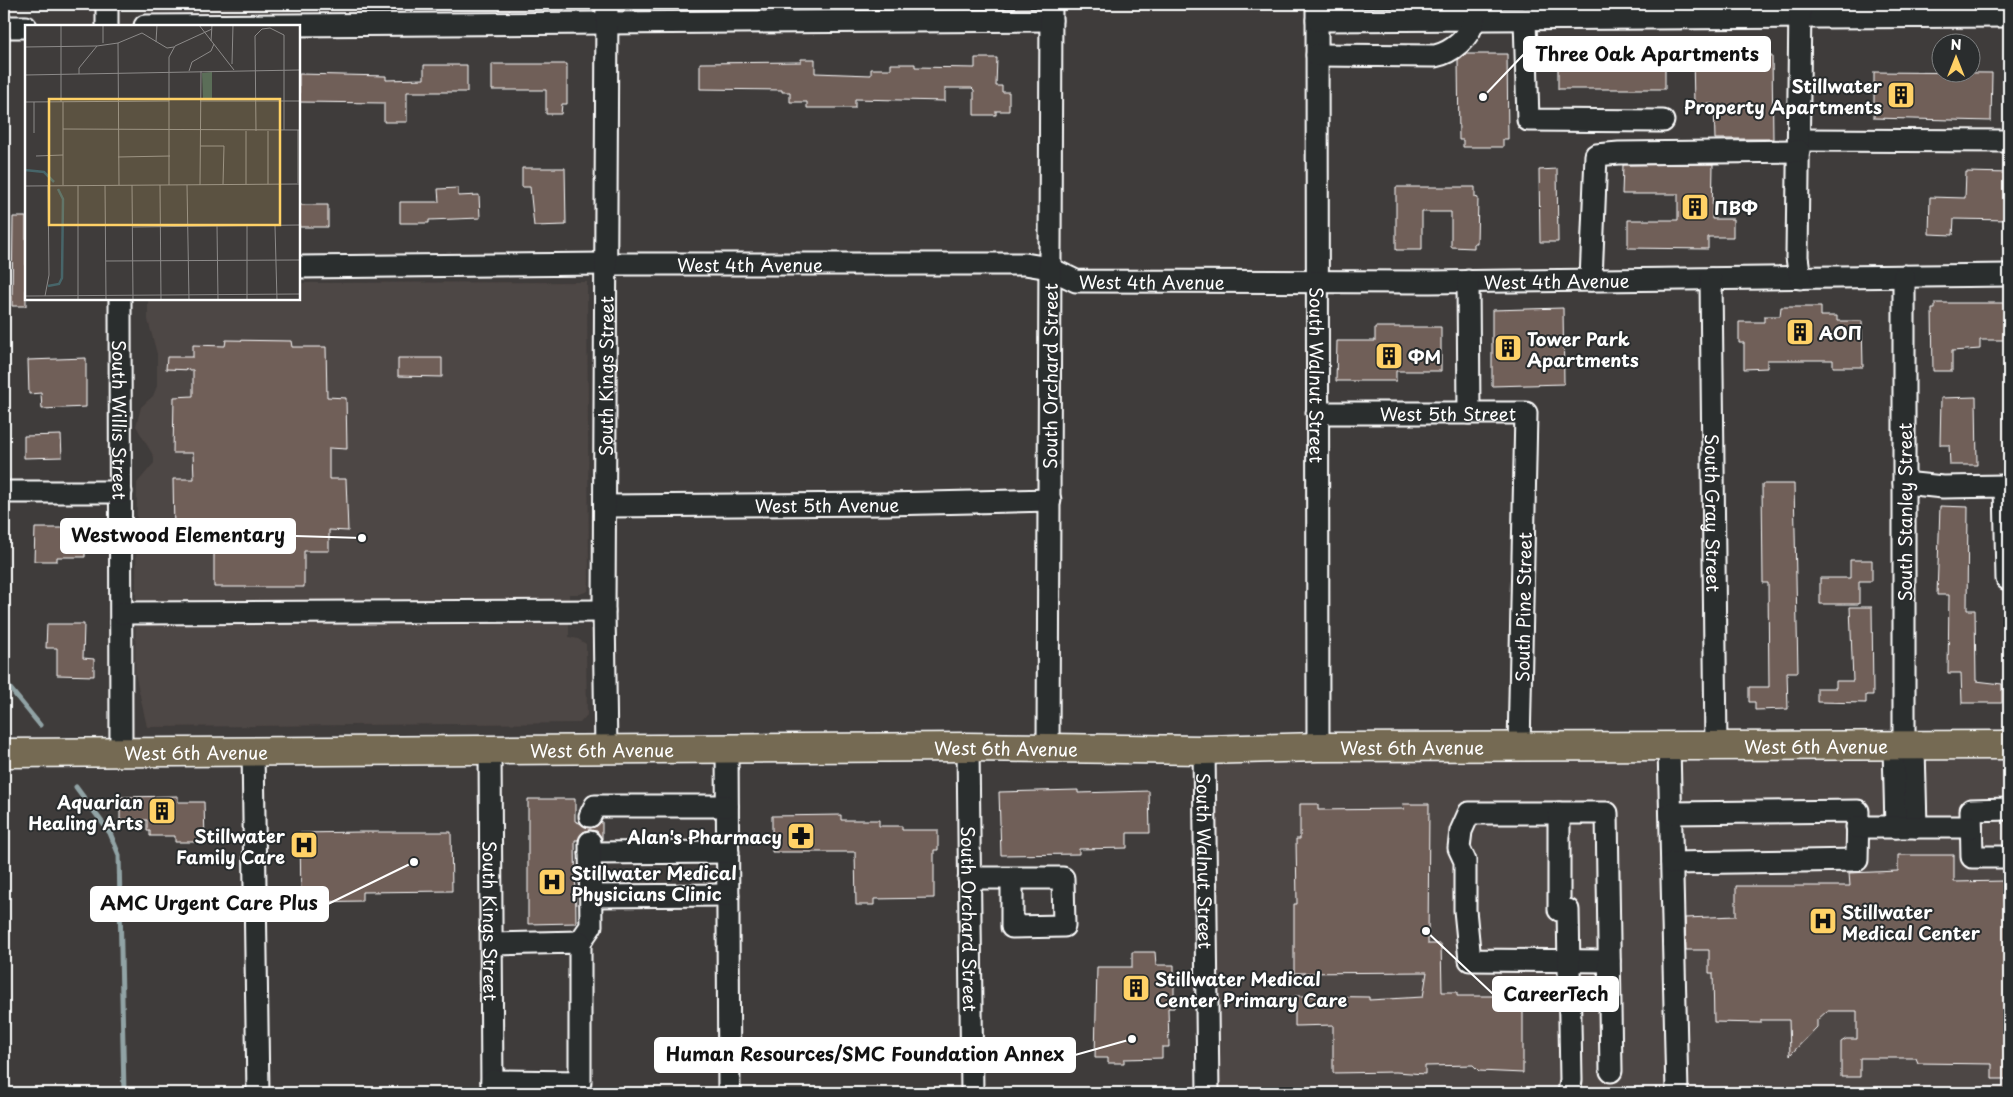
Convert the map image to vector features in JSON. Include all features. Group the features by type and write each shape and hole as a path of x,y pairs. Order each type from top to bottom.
{"highway":[{"name":"West 6th Avenue","path":"4,753 968,747 1204,750 1318,747 1904,747 2009,745"}],"street":[{"path":"107,4 107,25"},
{"path":"1317,12 1426,12 1474,19 1535,14 1800,10 1869,10 2009,16"},
{"path":"1800,10 1798,257 1800,278"},
{"path":"184,25 607,14 1051,12"},
{"name":"South Orchard Street","path":"1048,747 1051,12"},
{"name":"South Walnut Street","path":"1317,12 1318,747"},
{"name":"South Kings Street","path":"606,750 604,506 607,14"},
{"path":"1535,14 1528,120 1663,121"},
{"path":"1317,55 1435,56 1446,54 1473,27 1474,19"},
{"path":"4,28 25,27"},
{"path":"1591,280 1596,155 1799,146 2009,141"},
{"name":"West 4th Avenue","path":"300,267 605,264 1025,264 1049,268 1076,281 1468,281 2009,275"},
{"name":"South Stanley Street","path":"1904,276 1904,747 1906,827"},
{"name":"South Gray Street","path":"1711,279 1716,747"},
{"path":"1468,281 1469,413"},
{"name":"South Willis Street","path":"120,300 121,751"},
{"name":"West 5th Street","path":"1317,412 1526,413 1526,466"},
{"name":"South Pine Street","path":"1519,747 1526,466"},
{"path":"1904,484 1942,487 2005,486 2007,579"},
{"path":"4,492 121,492"},
{"name":"West 5th Avenue","path":"604,506 886,504 1050,500"},
{"path":"122,613 604,611"},
{"name":"South Orchard Street","path":"968,747 972,1093"},
{"path":"1669,747 1677,1093"},
{"path":"253,750 258,1093"},
{"name":"South Kings Street","path":"490,750 492,1087"},
{"path":"727,750 729,1093"},
{"name":"South Walnut Street","path":"1204,750 1208,1093"},
{"path":"590,816 595,806 727,806"},
{"path":"2009,809 1971,810 1972,857 2009,857"},
{"path":"1671,813 1858,811 1857,860 1672,863"},
{"path":"1609,961 1470,960 1464,910 1465,861 1459,848 1461,831 1469,813 1607,813 1609,961 1610,1071"},
{"path":"1559,813 1559,910 1568,910 1571,1080 1569,1093"},
{"path":"1857,827 1971,827"},
{"path":"492,1087 580,1082 580,942 591,926 590,847 728,852"},
{"path":"969,879 1012,878"},
{"path":"590,896 728,895"},
{"path":"492,944 580,942"}],"shaded area":[{"path":"587,282 589,580 588,591 580,594 569,594 569,637 578,639 586,644 587,715 580,723 147,727 135,673 137,483 154,463 154,457 136,426 141,407 153,396 157,386 157,354 148,320 148,300 300,300 300,283"},
{"path":"2009,748 2009,1093 1219,1093 1214,774 1219,766 1225,762"}],"green space":[{"path":"1330,4 1422,4 1421,7 1416,8 1338,8"}],"building":[{"path":"1465,54 1507,54 1508,139 1503,139 1503,147 1463,147 1463,140 1459,140 1458,60"},
{"path":"1748,54 1748,56 1772,56 1773,139 1715,139 1714,104 1694,104 1693,57"},
{"path":"975,58 997,58 996,86 1002,86 1002,92 1009,92 1009,111 996,111 996,115 974,115 974,90 972,88 945,88 945,101 855,99 855,108 807,108 807,102 790,102 790,92 782,92 782,90 700,89 700,63 801,62 801,59 815,59 815,73 871,75 871,69 891,69 891,64 915,64 915,67 975,68"},
{"path":"1584,62 1639,62 1639,68 1665,67 1665,89 1558,89 1558,66 1584,66"},
{"path":"492,64 567,64 567,104 562,104 561,114 546,114 546,90 492,90"},
{"path":"424,65 467,65 467,92 407,92 407,122 384,122 384,103 300,102 300,74 386,76 386,80 424,79"},
{"path":"1874,72 1930,72 1930,82 1980,82 1980,73 1992,73 1991,121 1874,118"},
{"name":"ΠΒΦ","path":"1713,164 1712,219 1733,219 1733,237 1708,237 1708,249 1628,248 1628,220 1678,220 1678,194 1622,194 1623,165"},
{"path":"522,168 565,168 566,225 534,226 530,187 522,187"},
{"path":"1557,169 1558,242 1540,242 1539,170"},
{"path":"1966,172 2009,173 2009,220 1954,219 1953,235 1929,234 1930,197 1965,198"},
{"path":"1396,187 1475,187 1475,197 1478,198 1477,243 1474,243 1474,248 1451,247 1451,212 1422,212 1422,250 1396,250"},
{"path":"458,188 458,196 479,195 480,218 429,220 429,223 400,223 400,202 439,202 438,189"},
{"path":"300,205 328,205 328,227 300,227"},
{"path":"13,217 25,217 26,306 12,306"},
{"path":"1935,303 2009,303 2009,340 1980,340 1980,349 1952,351 1952,371 1933,371 1932,309 1935,309"},
{"name":"AOΠ","path":"1781,307 1821,307 1821,316 1837,316 1837,321 1862,321 1863,367 1833,367 1833,360 1767,360 1767,368 1744,369 1744,343 1739,343 1739,322 1764,322 1764,316 1780,316"},
{"path":"1563,308 1564,384 1492,386 1492,310"},
{"name":"ΦΜ","path":"1375,327 1441,327 1441,371 1396,371 1396,381 1336,381 1337,341 1375,341"},
{"path":"226,340 291,341 292,347 326,347 327,397 346,398 347,449 329,448 329,479 346,479 348,531 329,530 329,551 304,551 304,587 214,587 214,550 194,551 193,530 174,529 173,479 194,479 193,453 173,453 174,397 193,396 193,370 166,369 167,357 193,357 193,345 225,346"},
{"path":"86,358 86,407 42,409 41,393 29,394 28,360"},
{"path":"398,358 442,358 442,377 398,376"},
{"path":"1976,397 1977,465 1950,465 1949,445 1940,445 1941,398"},
{"path":"61,435 62,457 24,458 24,436"},
{"path":"1762,484 1794,484 1798,672 1787,672 1788,709 1755,710 1755,702 1749,702 1749,687 1769,687 1768,583 1763,583"},
{"path":"1940,506 1968,507 1967,610 1975,610 1976,681 2002,684 2002,703 1962,703 1961,673 1948,673 1949,595 1937,595"},
{"path":"35,528 85,528 85,557 57,557 57,561 34,561"},
{"path":"1850,560 1872,560 1872,581 1859,581 1859,604 1820,604 1820,578 1850,578"},
{"path":"1850,607 1872,607 1873,695 1866,695 1866,703 1817,702 1817,688 1836,688 1836,681 1853,681"},
{"path":"47,624 84,624 83,658 94,659 94,676 57,675 57,648 46,648"},
{"path":"1078,790 1078,793 1149,791 1150,833 1127,833 1127,848 1079,849 1079,854 1001,855 999,792"},
{"name":"Aquarian Healing Arts","path":"178,796 178,802 204,802 205,842 175,842 175,836 150,836 150,831 147,831 147,820 120,820 120,797"},
{"name":"Stillwater Medical Physicians Clinic","path":"528,799 575,799 575,821 590,828 597,826 602,821 602,839 597,831 589,830 583,832 578,840 575,840 576,923 528,924"},
{"path":"1300,804 1318,804 1318,810 1404,809 1403,804 1429,804 1428,944 1441,944 1442,992 1457,992 1457,996 1523,996 1523,1073 1479,1071 1473,1065 1425,1066 1425,1074 1396,1072 1333,1073 1333,1025 1295,1026 1295,996 1369,997 1369,1000 1423,997 1427,972 1294,973 1294,904 1297,904 1296,839 1300,839"},
{"path":"841,815 841,820 879,820 879,826 902,826 902,830 938,830 938,850 934,850 934,898 874,899 874,905 856,905 855,852 772,852 772,816"},
{"path":"451,832 452,891 362,892 362,901 301,902 300,833"},
{"path":"1898,855 1954,855 1954,882 2005,881 2005,921 2009,921 2009,1079 1992,1079 1992,1064 1918,1063 1916,1058 1860,1058 1860,1077 1841,1077 1841,1042 1846,1039 1857,1039 1857,1011 1827,1011 1817,1020 1817,1027 1790,1055 1789,1020 1761,1020 1761,1023 1714,1022 1713,973 1709,973 1709,950 1686,950 1685,918 1736,916 1736,886 1850,886 1849,873 1898,871"},
{"path":"1132,952 1155,952 1156,965 1174,965 1174,1008 1168,1008 1169,1047 1162,1047 1162,1058 1124,1059 1124,1063 1108,1063 1108,1058 1095,1058 1097,967 1132,967"}],"waterway":[{"path":"4,681 40,725"},
{"path":"76,787 110,833 119,855 124,1093"}],"place":[{"name":"Stillwater Property Apartments","path":"1901,95"},
{"name":"Three Oak Apartments","path":"1483,97"},
{"name":"ΠΒΦ","path":"1695,207"},
{"name":"AOΠ","path":"1800,332"},
{"name":"Tower Park Apartments","path":"1508,348"},
{"name":"ΦΜ","path":"1389,356"},
{"name":"Westwood Elementary","path":"362,538"},
{"name":"Aquarian Healing Arts","path":"162,811"},
{"name":"Alan's Pharmacy","path":"801,836"},
{"name":"Stillwater Family Care","path":"304,845"},
{"name":"AMC Urgent Care Plus","path":"414,862"},
{"name":"Stillwater Medical Physicians Clinic","path":"552,882"},
{"name":"Stillwater Medical Center","path":"1823,921"},
{"name":"CareerTech","path":"1426,931"},
{"name":"Stillwater Medical Center Primary Care","path":"1136,988"},
{"name":"Human Resources/SMC Foundation Annex","path":"1132,1039"}]}
